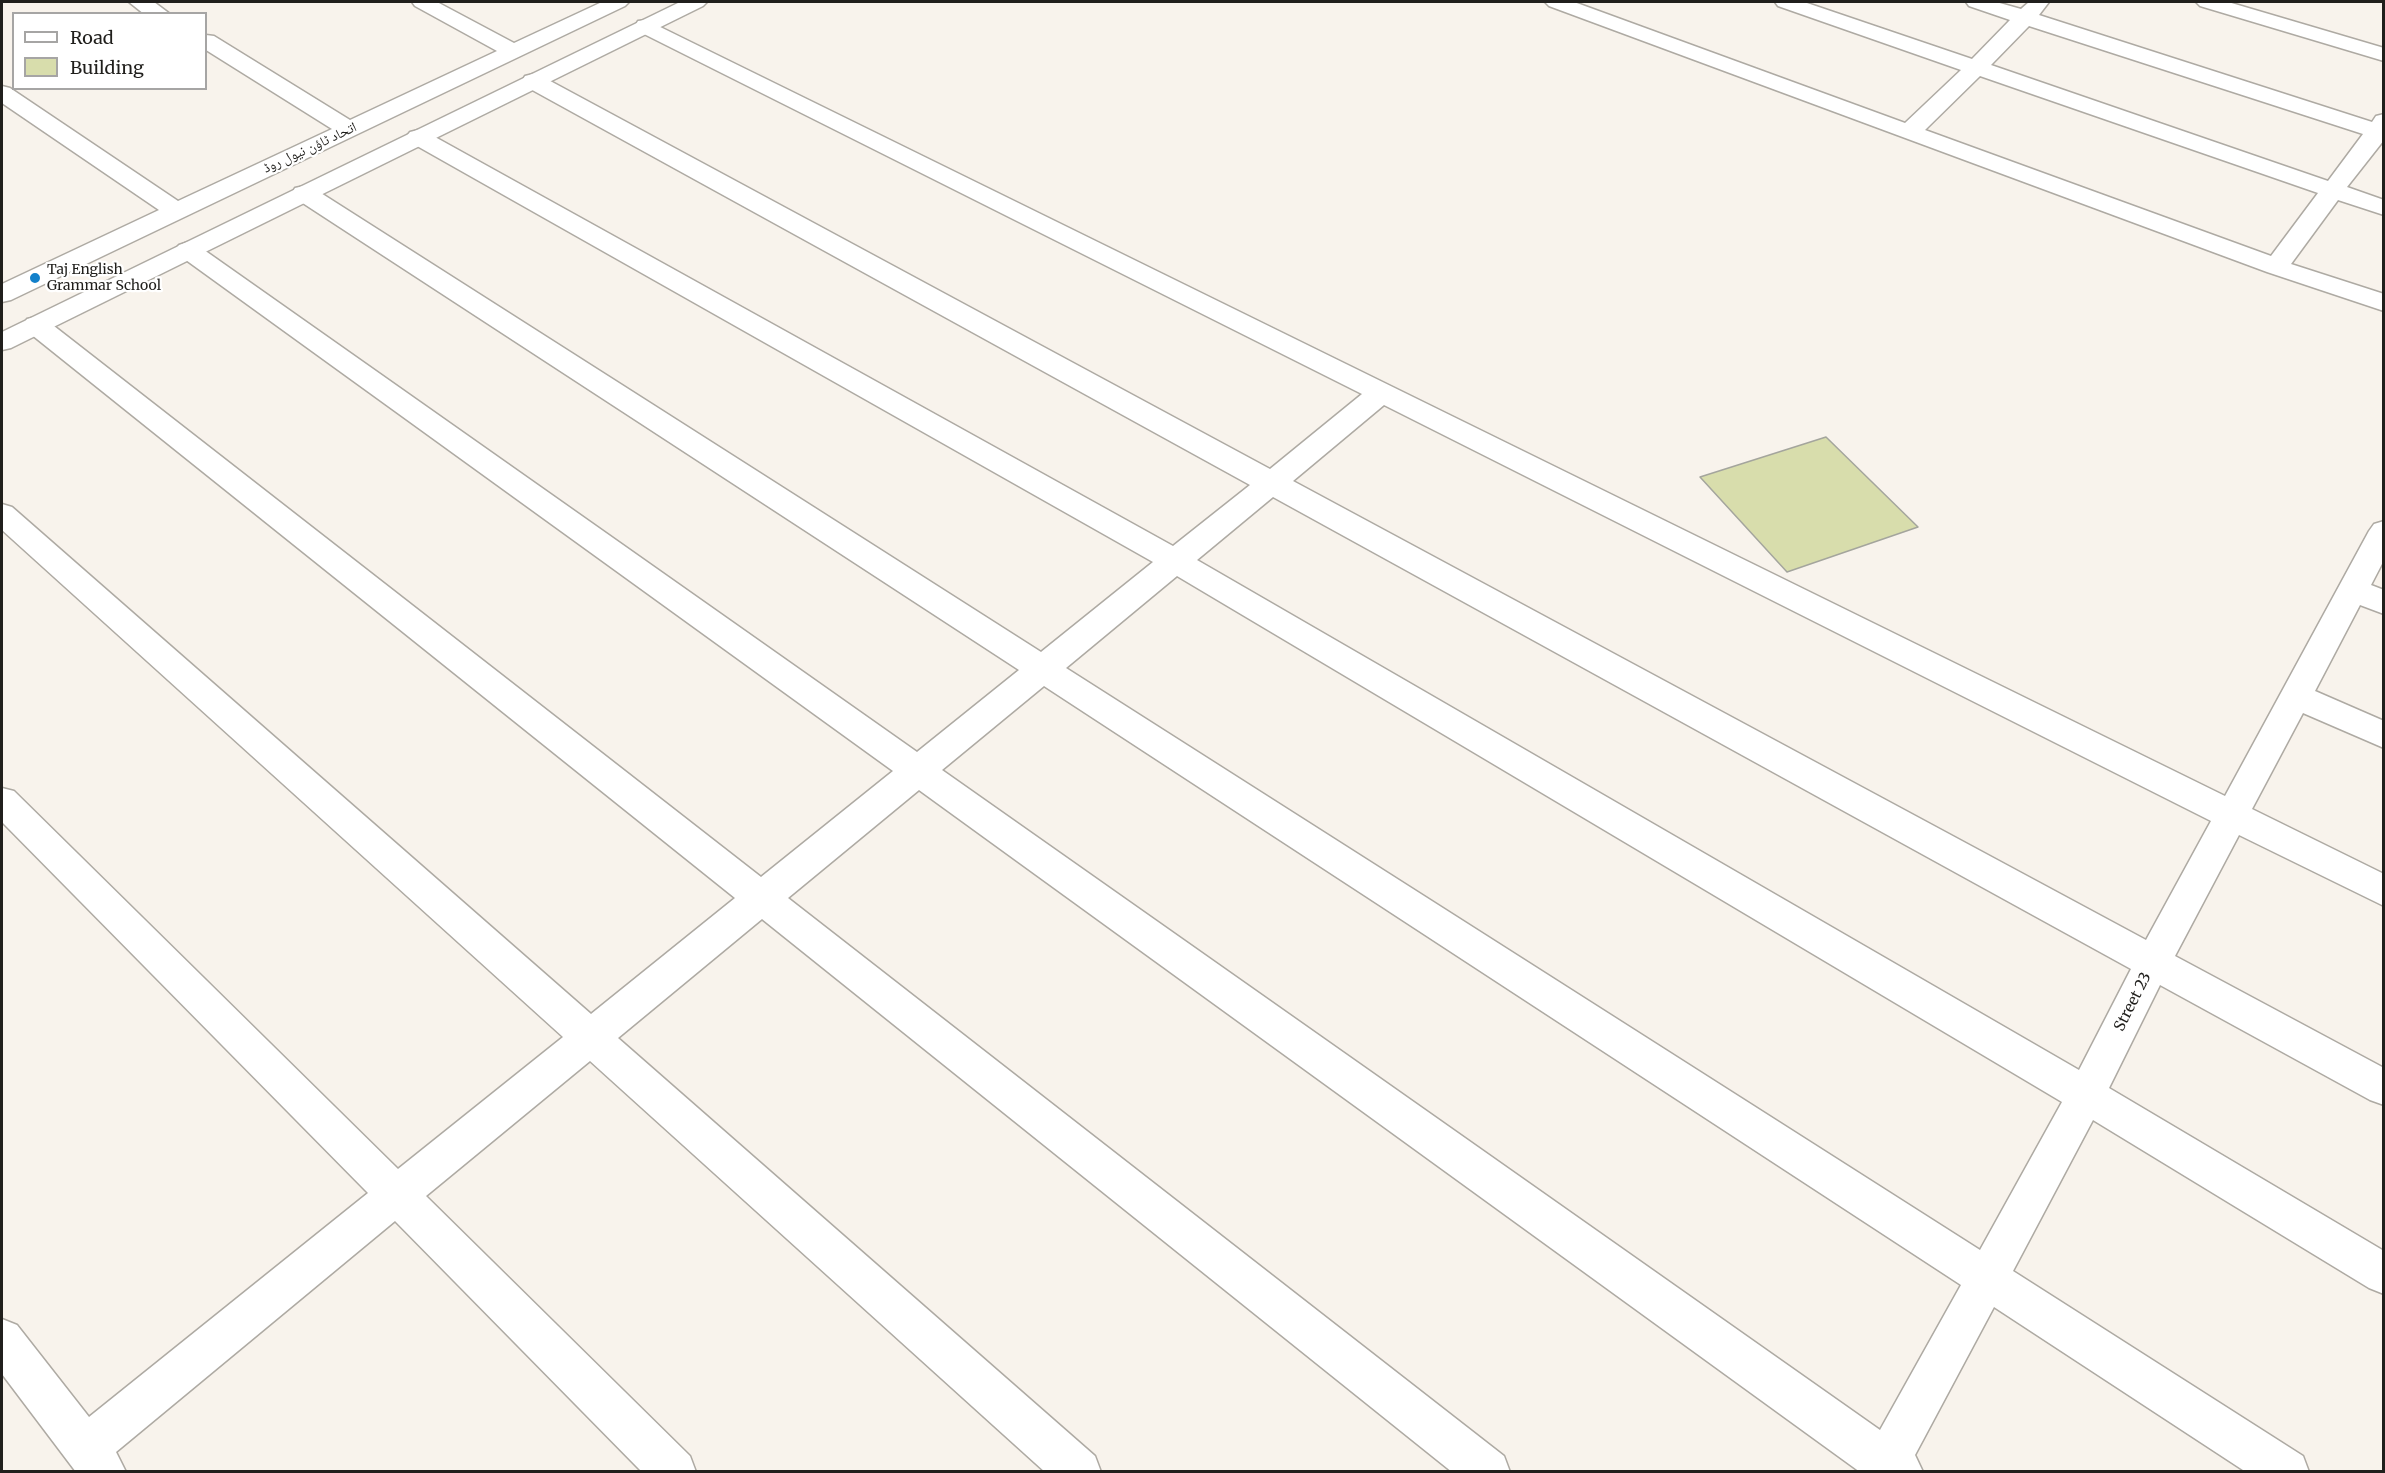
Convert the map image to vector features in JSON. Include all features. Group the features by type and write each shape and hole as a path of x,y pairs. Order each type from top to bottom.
{"street":[{"path":"141,2 157,12"},
{"path":"422,2 513,51"},
{"name":"اتحاد ٹاؤن نیول روڈ","path":"2,294 618,2"},
{"path":"2,342 696,2"},
{"path":"1556,2 2276,267 2384,303"},
{"path":"1785,2 2384,208"},
{"path":"1976,2 2381,128 2276,267"},
{"path":"1910,131 2041,2"},
{"path":"2206,2 2384,55"},
{"path":"646,26 2384,891"},
{"path":"207,42 349,129"},
{"path":"533,81 2384,1088"},
{"path":"2,93 176,211"},
{"path":"418,138 1175,561 2384,1274"},
{"path":"304,193 2288,1472"},
{"path":"188,250 1890,1468"},
{"path":"36,325 1488,1472"},
{"path":"2,1340 95,1460 397,1195 1383,392"},
{"path":"2,514 1079,1472"},
{"name":"Street 23","path":"1890,1468 1986,1277 2085,1097 2153,962 2384,531"},
{"path":"2352,590 2384,603"},
{"path":"2296,696 2384,735"},
{"path":"2,801 674,1472"}],"building":[{"path":"1826,437 1918,527 1787,572 1700,477"}],"place":[{"name":"Taj English Grammar School","path":"35,278"}]}
